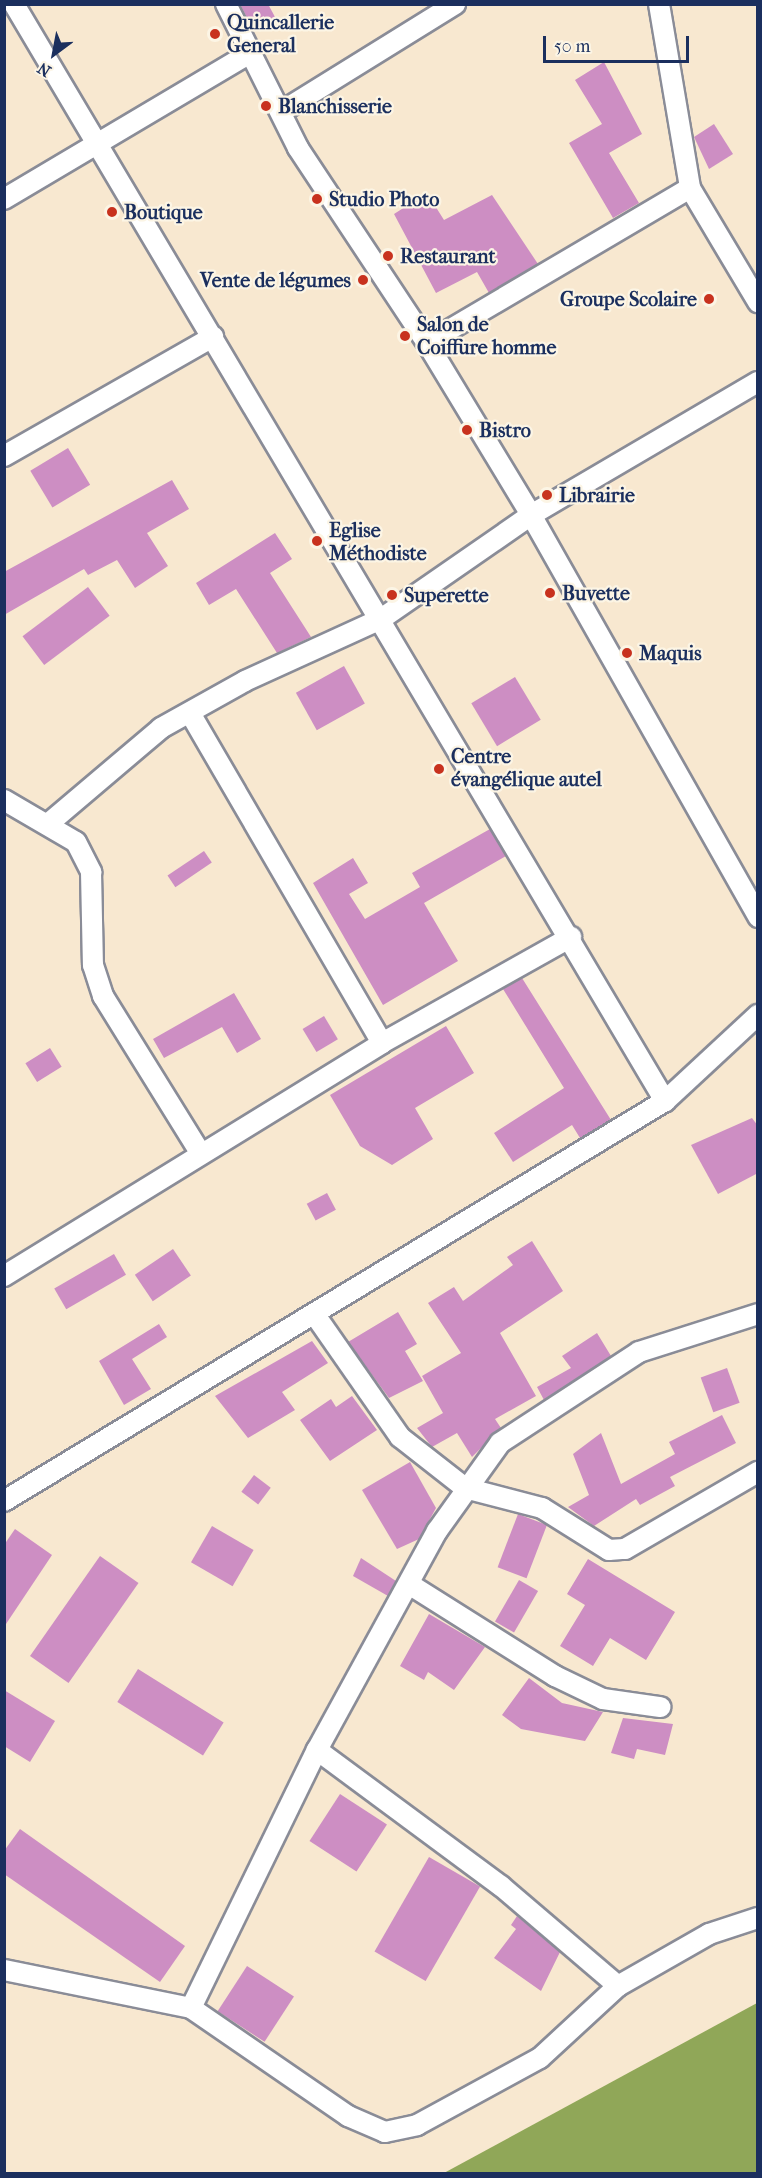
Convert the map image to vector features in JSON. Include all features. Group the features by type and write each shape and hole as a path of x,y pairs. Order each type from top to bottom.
{"street":[{"path":"14,4 571,937 665,1101"},
{"path":"226,4 322,189 427,343 531,515 758,917"},
{"path":"281,112 455,4"},
{"path":"659,4 690,188 758,302"},
{"path":"4,200 98,146 250,53"},
{"path":"427,343 690,188"},
{"path":"4,456 213,337"},
{"path":"48,824 123,758 190,713 245,681 381,619 531,515 758,382"},
{"path":"190,713 382,1043"},
{"path":"4,800 75,842 91,872 93,965 103,996 201,1155"},
{"path":"4,1275 382,1043 571,937"},
{"path":"4,1501 315,1315 665,1101 758,1015"},
{"path":"191,2008 317,1750 465,1488 500,1443 639,1352 758,1314"},
{"path":"315,1315 399,1437 465,1488 542,1508 609,1550 625,1549 758,1472"},
{"path":"409,1584 555,1676 603,1699 660,1707"},
{"path":"317,1750 501,1886 618,1986"},
{"path":"4,1970 191,2008 348,2116 386,2132 417,2125 540,2058 618,1986 709,1934 758,1918"}],"green space":[{"path":"757,2003 757,2173 444,2173"}],"building":[{"path":"240,4 268,4 275,17 253,30"},
{"path":"604,62 642,134 609,153 639,203 613,218 569,143 602,124 575,80"},
{"path":"714,124 733,154 709,169 694,137"},
{"path":"427,193 444,220 492,195 538,264 489,293 477,272 436,293 394,214"},
{"path":"68,448 90,485 52,508 30,471"},
{"path":"172,480 189,509 147,533 168,566 135,588 117,560 88,575 84,569 4,615 4,572"},
{"path":"275,533 292,559 270,573 311,637 277,653 236,589 209,605 196,583"},
{"path":"88,587 110,616 44,665 23,636"},
{"path":"344,666 365,704 317,730 296,693"},
{"path":"515,677 541,720 497,746 471,703"},
{"path":"490,829 506,856 424,903 458,961 383,1005 313,883 353,858 368,883 349,894 365,919 420,887 412,873"},
{"path":"204,851 212,863 175,887 168,876"},
{"path":"522,978 611,1120 580,1138 572,1125 513,1162 494,1133 564,1088 503,989"},
{"path":"234,993 261,1039 237,1053 222,1027 164,1058 153,1039"},
{"path":"324,1016 338,1039 316,1052 303,1029"},
{"path":"446,1026 474,1073 415,1108 433,1139 392,1165 360,1146 330,1095"},
{"path":"50,1048 62,1067 37,1082 25,1063"},
{"path":"752,1118 758,1126 758,1173 718,1194 691,1145"},
{"path":"327,1193 336,1210 316,1221 307,1204"},
{"path":"532,1241 563,1291 500,1333 536,1396 495,1419 501,1428 472,1457 457,1433 432,1447 417,1428 443,1413 422,1376 461,1353 428,1303 454,1287 463,1301 513,1265 507,1257"},
{"path":"173,1249 191,1276 153,1301 135,1275"},
{"path":"114,1254 126,1275 66,1309 54,1288"},
{"path":"398,1312 417,1344 405,1351 423,1381 389,1398 348,1342"},
{"path":"159,1324 167,1337 132,1359 151,1389 124,1405 99,1361"},
{"path":"597,1333 611,1356 544,1400 537,1387 571,1368 562,1356"},
{"path":"312,1341 328,1363 282,1392 295,1410 248,1438 215,1396"},
{"path":"727,1368 740,1403 713,1412 701,1378"},
{"path":"352,1396 377,1430 330,1461 300,1420 331,1399 336,1407"},
{"path":"722,1415 736,1443 670,1477 675,1486 640,1505 636,1499 594,1526 568,1507 589,1495 573,1454 601,1433 621,1484 675,1454 669,1442"},
{"path":"410,1462 436,1508 419,1539 397,1549 362,1490"},
{"path":"254,1475 271,1488 258,1504 241,1492"},
{"path":"518,1514 547,1525 527,1578 498,1567"},
{"path":"212,1526 254,1550 233,1586 191,1562"},
{"path":"15,1529 52,1555 4,1627 4,1545"},
{"path":"100,1556 139,1583 69,1683 30,1656"},
{"path":"361,1558 396,1581 388,1596 353,1576"},
{"path":"588,1559 675,1612 646,1660 610,1638 593,1666 560,1646 585,1605 567,1594"},
{"path":"519,1580 538,1591 514,1633 495,1622"},
{"path":"429,1614 485,1647 454,1690 428,1672 424,1680 400,1666"},
{"path":"138,1669 224,1723 203,1756 117,1702"},
{"path":"529,1678 562,1703 603,1712 585,1741 521,1729 502,1715"},
{"path":"4,1690 55,1721 30,1762 4,1746"},
{"path":"623,1718 673,1724 665,1755 637,1749 634,1759 611,1753"},
{"path":"340,1794 387,1824 356,1871 310,1841"},
{"path":"20,1829 185,1946 160,1982 4,1874 4,1851"},
{"path":"429,1857 480,1886 426,1981 374,1951"},
{"path":"517,1916 560,1952 541,1991 494,1958 516,1929 511,1925"},
{"path":"247,1966 294,1996 265,2042 218,2011"}],"place":[{"name":"Quincallerie General","path":"215,34"},
{"name":"Blanchisserie","path":"266,106"},
{"name":"Studio Photo","path":"317,199"},
{"name":"Boutique","path":"112,212"},
{"name":"Restaurant","path":"388,256"},
{"name":"Vente de légumes","path":"363,280"},
{"name":"Groupe Scolaire","path":"709,299"},
{"name":"Salon de Coiffure homme","path":"405,336"},
{"name":"Bistro","path":"467,430"},
{"name":"Librairie","path":"547,495"},
{"name":"Eglise Méthodiste","path":"317,541"},
{"name":"Buvette","path":"550,593"},
{"name":"Superette","path":"392,595"},
{"name":"Maquis","path":"627,653"},
{"name":"Centre évangélique autel","path":"439,769"}]}
